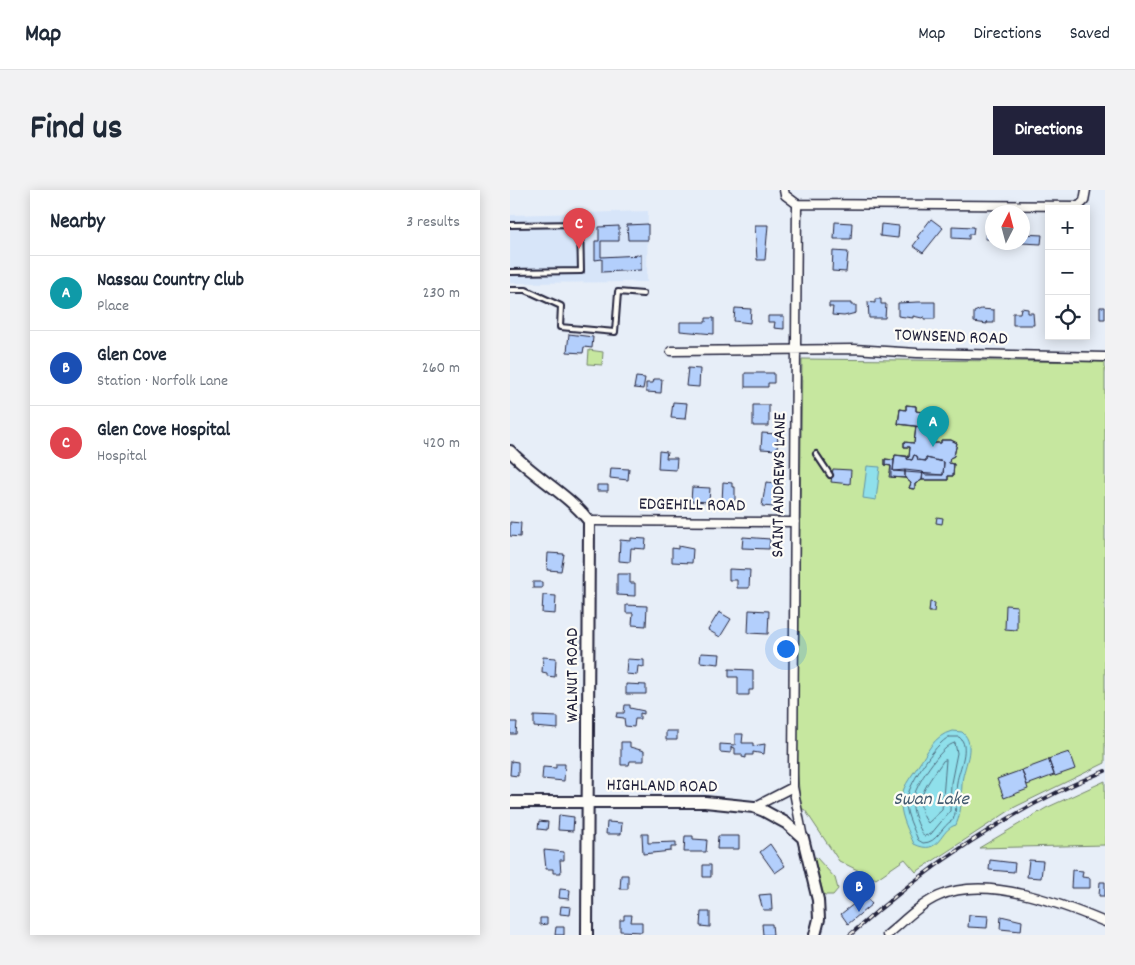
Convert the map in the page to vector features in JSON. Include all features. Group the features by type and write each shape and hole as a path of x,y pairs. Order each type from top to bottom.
{"street":[{"path":"784,190 785,195 797,204 1079,206 1084,201 1086,190"},
{"name":"SAINT ANDREWS LANE","path":"797,204 793,787 803,838"},
{"name":"TOWNSEND ROAD","path":"671,351 797,350 1105,357"},
{"path":"510,451 535,474 576,506 589,521"},
{"name":"EDGEHILL ROAD","path":"589,521 795,522"},
{"name":"WALNUT ROAD","path":"587,935 589,521"},
{"path":"754,807 793,787"},
{"name":"HIGHLAND ROAD","path":"510,802 705,802 754,807 775,816 803,838"},
{"path":"803,838 818,900 819,919 815,935"},
{"path":"887,935 923,905 937,896 960,889 1033,895 1105,922"}],"lane":[{"path":"510,225 580,224 581,271 511,272"},
{"path":"510,290 526,290 561,306 560,327 615,332 618,292 643,294"},
{"path":"816,454 830,475"}],"shaded area":[{"path":"648,211 647,282 510,283 510,215"}],"green space":[{"path":"589,350 603,352 602,365 588,364"},
{"path":"802,359 1105,362 1105,763 1015,807 916,872 905,859 876,879 839,861 805,810 801,808 797,769"},
{"path":"1105,781 1105,845 979,848 1046,808"},
{"path":"816,857 835,878 838,889 833,895 825,895 823,892 814,858"}],"water":[{"path":"867,466 880,467 876,500 863,498"},
{"name":"Swan Lake","path":"952,731 962,732 967,737 969,744 959,815 956,825 950,827 935,845 923,847 914,844 902,814 901,798 906,784 932,745 945,733"}],"building":[{"path":"931,219 943,228 923,253 913,246 919,238 917,237"},
{"path":"835,222 852,223 851,239 834,239"},
{"path":"648,224 648,240 628,240 627,225"},
{"path":"881,224 899,226 898,238 880,236"},
{"path":"755,225 768,225 765,260 757,260"},
{"path":"619,226 619,241 601,241 601,257 641,255 641,270 602,272 602,259 595,260 595,241 599,241 599,227"},
{"path":"952,226 974,227 973,234 969,234 969,239 952,238"},
{"path":"1030,234 1042,235 1041,244 1030,243"},
{"path":"833,251 848,252 846,272 832,271"},
{"path":"875,299 881,299 881,304 886,304 885,318 869,318 868,302 875,303"},
{"path":"935,302 935,319 924,319 924,316 922,318 913,316 913,318 898,316 898,303"},
{"path":"829,303 851,303 851,305 856,305 856,313 844,316 832,315 833,307 829,307"},
{"path":"1100,307 1105,307 1105,319 1100,319"},
{"path":"735,308 751,309 750,323 734,321"},
{"path":"1021,308 1028,309 1028,313 1033,313 1034,325 1013,325 1013,313 1020,313"},
{"path":"981,309 994,310 994,323 974,322 974,312"},
{"path":"768,316 784,316 784,329 774,328 775,322 768,322"},
{"path":"706,318 714,318 714,334 680,331 680,322 706,322"},
{"path":"569,334 593,337 592,348 584,347 583,353 567,352"},
{"path":"688,368 700,369 699,387 686,386"},
{"path":"745,373 774,373 774,383 768,383 768,387 745,387"},
{"path":"636,377 645,378 643,389 634,388"},
{"path":"654,379 662,379 661,393 646,392 646,383 653,383"},
{"path":"673,402 687,403 685,419 671,418"},
{"path":"753,405 769,405 769,426 753,426"},
{"path":"906,405 916,406 916,411 922,412 920,427 898,424 900,409 906,410"},
{"path":"906,405 916,406 916,411 934,414 931,443 951,440 957,443 954,456 950,458 949,463 954,464 953,476 948,476 948,480 922,480 915,484 915,489 912,489 909,488 911,483 905,478 891,477 891,466 885,465 885,459 894,460 895,455 909,457 910,447 904,447 904,442 914,443 916,426 898,424 900,409 906,410"},
{"path":"922,412 934,414 931,443 951,440 957,443 954,456 950,458 949,463 954,464 953,476 948,476 948,480 922,480 923,472 925,475 943,475 944,462 926,458 926,461 918,460 917,456 914,455 912,460 907,459 910,447 904,447 904,442 914,443 916,426 920,427"},
{"path":"762,433 778,434 777,450 761,449"},
{"path":"659,451 667,452 666,458 677,458 676,470 658,469"},
{"path":"895,455 907,456 907,459 912,460 914,455 917,456 918,460 926,461 926,458 944,462 943,475 893,471"},
{"path":"885,459 894,460 893,471 905,470 905,478 889,477 891,466 885,465"},
{"path":"611,468 629,469 628,480 610,478"},
{"path":"833,469 851,470 850,484 831,482"},
{"path":"905,470 923,472 922,480 915,484 915,489 909,488 911,483 905,478"},
{"path":"723,482 732,483 732,487 735,487 735,503 722,502"},
{"path":"766,482 776,483 774,507 762,506"},
{"path":"597,485 608,485 608,491 597,491"},
{"path":"692,487 710,488 709,502 691,501"},
{"path":"937,517 943,518 942,524 936,523"},
{"path":"510,522 521,523 520,537 510,536"},
{"path":"743,537 770,539 769,549 742,548"},
{"path":"631,538 646,539 645,549 631,548 630,562 619,561 620,540 631,541"},
{"path":"678,546 693,549 692,563 672,562 672,548 678,549"},
{"path":"548,553 564,554 561,571 547,570"},
{"path":"729,569 750,570 749,588 737,588 737,580 729,580"},
{"path":"617,574 630,574 630,583 635,583 635,596 617,595"},
{"path":"533,582 542,582 542,588 533,588"},
{"path":"543,595 556,596 555,614 542,613"},
{"path":"930,602 935,603 934,612 929,612"},
{"path":"626,605 647,606 646,626 632,625 633,613 626,613"},
{"path":"1006,605 1017,606 1017,630 1005,629"},
{"path":"749,610 769,611 768,634 748,633"},
{"path":"719,612 731,619 720,637 708,630"},
{"path":"701,653 720,654 719,664 700,662"},
{"path":"543,657 556,658 555,677 547,676 547,673 542,672"},
{"path":"627,659 644,660 644,667 638,666 637,675 626,674"},
{"path":"729,669 753,670 753,690 749,690 749,695 738,695 738,677 729,677"},
{"path":"626,684 646,685 646,694 626,694"},
{"path":"625,705 630,705 630,708 644,711 644,714 640,713 640,719 635,719 634,727 625,726 624,718 616,717 617,713 624,713"},
{"path":"534,716 558,717 558,729 534,727"},
{"path":"510,722 517,722 516,734 510,734"},
{"path":"666,731 677,731 677,740 666,740"},
{"path":"735,734 743,734 742,743 753,743 753,746 765,744 764,754 753,752 753,755 746,755 746,758 742,757 742,754 735,754 735,748 731,747 731,753 720,752 720,744 735,745"},
{"path":"621,742 630,742 630,747 644,751 644,761 630,761 629,765 621,765"},
{"path":"1069,752 1075,769 1055,776 1048,759"},
{"path":"1049,760 1054,775 1027,785 1022,770"},
{"path":"511,761 518,762 518,776 510,775"},
{"path":"556,764 565,764 564,781 542,779 543,767 556,768"},
{"path":"1022,770 1028,789 1004,798 997,779"},
{"path":"559,815 574,817 573,831 558,830"},
{"path":"539,821 548,822 547,830 538,829"},
{"path":"607,822 622,823 621,834 606,834"},
{"path":"642,834 648,834 648,843 676,842 676,847 671,847 671,851 643,854"},
{"path":"685,836 693,836 693,839 707,840 706,852 684,852"},
{"path":"718,836 739,836 739,849 717,849"},
{"path":"770,844 785,866 775,873 760,852"},
{"path":"544,850 564,852 564,860 560,860 561,873 553,873 553,869 546,869"},
{"path":"990,860 1015,863 1014,872 989,870"},
{"path":"1029,860 1043,861 1041,878 1027,877"},
{"path":"703,865 711,865 711,877 703,877"},
{"path":"1072,870 1083,871 1082,877 1090,878 1090,888 1071,888"},
{"path":"621,875 628,875 628,889 620,889"},
{"path":"1100,882 1105,882 1105,896 1099,896"},
{"path":"560,889 570,890 569,899 559,898"},
{"path":"860,890 872,904 848,924 841,914 855,903 850,898"},
{"path":"771,894 772,910 763,910 759,895"},
{"path":"561,906 571,907 570,915 560,914"},
{"path":"701,912 710,912 710,927 700,926"},
{"path":"624,915 632,915 631,922 642,922 642,932 620,931 620,920 624,920"},
{"path":"969,915 988,916 987,928 968,927"},
{"path":"1001,916 1022,921 1021,931 1000,929"},
{"path":"540,918 547,918 547,924 540,925"},
{"path":"762,924 772,924 773,935 763,935"},
{"path":"556,927 564,927 564,935 555,935"}],"railway":[{"path":"850,935 908,886 970,842 1036,803 1105,771"}],"place":[{"name":"Glen Cove Hospital","path":"579,249"},
{"name":"Nassau Country Club","path":"933,447"},
{"name":"Glen Cove","path":"859,912"}]}
